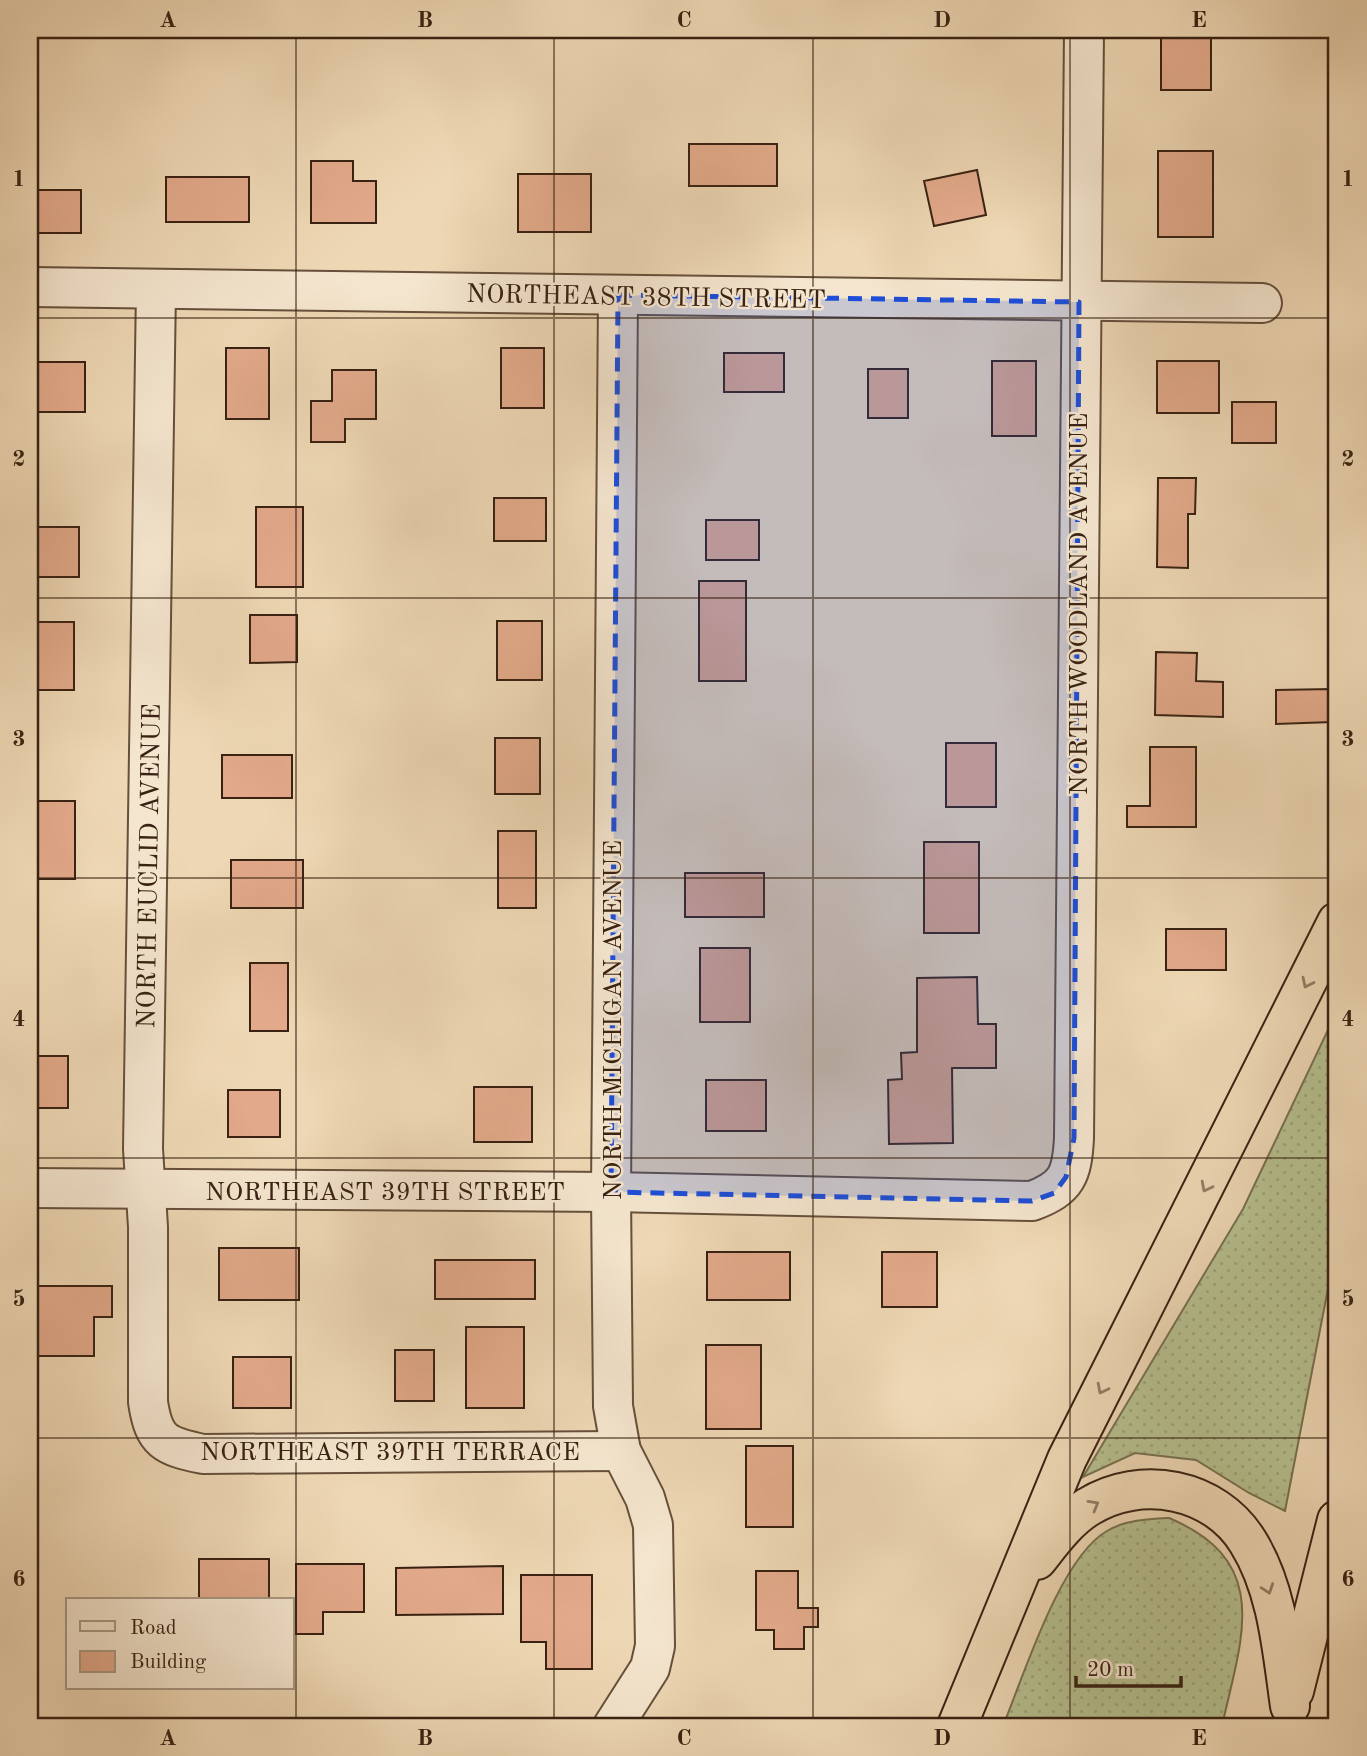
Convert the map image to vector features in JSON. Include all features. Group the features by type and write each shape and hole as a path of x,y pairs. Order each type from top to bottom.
{"highway":[{"path":"957,1726 1067,1459 1337,922"},
{"path":"1014,1589 1067,1524 1112,1494 1141,1489 1170,1490 1193,1497 1214,1507 1230,1519 1248,1541 1261,1569 1278,1630 1287,1716"},
{"path":"1287,1716 1337,1520"}],"street":[{"name":"NORTH WOODLAND AVENUE","path":"1066,1177 1073,1161 1074,1138 1079,302 1084,30"},
{"name":"NORTHEAST 38TH STREET","path":"30,287 1262,303"},
{"name":"NORTH EUCLID AVENUE","path":"156,289 143,1149 148,1402 151,1426 161,1440"},
{"name":"NORTH MICHIGAN AVENUE","path":"613,1726 650,1668 655,1646 653,1525 645,1498 621,1451 613,1406 611,1192 618,295"},
{"name":"NORTHEAST 39TH STREET","path":"30,1188 611,1192 1032,1201 1054,1193 1066,1177"},
{"name":"NORTHEAST 39TH TERRACE","path":"161,1440 203,1454 621,1451"}],"highlighted area":[{"path":"618,295 1079,302 1074,1138 1066,1177 1054,1193 1032,1201 611,1192"}],"green space":[{"path":"1337,1011 1337,1242 1285,1511 1249,1493 1196,1460 1135,1453 1083,1477 1243,1209"},
{"path":"1169,1518 1202,1536 1224,1557 1237,1580 1242,1606 1241,1634 1222,1726 1003,1726 1045,1620 1074,1566 1090,1545 1121,1524"}],"building":[{"path":"30,33 36,33 36,67 30,67"},
{"path":"1161,33 1211,33 1211,90 1161,90"},
{"path":"689,144 777,144 777,186 689,186"},
{"path":"1158,151 1213,151 1213,237 1158,237"},
{"path":"311,161 353,161 353,181 376,181 376,223 311,223"},
{"path":"977,170 986,215 934,226 924,181"},
{"path":"518,174 591,174 591,232 518,232"},
{"path":"166,177 249,177 249,222 166,222"},
{"path":"30,190 81,190 81,233 30,233"},
{"path":"226,348 269,348 269,419 226,419"},
{"path":"501,348 544,348 544,408 501,408"},
{"path":"724,353 784,353 784,392 724,392"},
{"path":"992,361 1036,361 1036,436 992,436"},
{"path":"1157,361 1219,361 1219,413 1157,413"},
{"path":"30,362 85,362 85,412 30,412"},
{"path":"868,369 908,369 908,418 868,418"},
{"path":"332,370 376,370 376,419 345,419 345,442 311,442 311,401 332,401"},
{"path":"1232,402 1276,402 1276,443 1232,443"},
{"path":"1158,478 1196,478 1195,514 1188,514 1188,568 1157,567"},
{"path":"494,498 546,498 546,541 494,541"},
{"path":"256,507 303,507 303,587 256,587"},
{"path":"706,520 759,520 759,560 706,560"},
{"path":"30,527 79,527 79,577 30,577"},
{"path":"699,581 746,581 746,681 699,681"},
{"path":"250,615 297,615 297,662 250,663"},
{"path":"497,621 542,621 542,680 497,680"},
{"path":"30,622 74,622 74,690 30,690"},
{"path":"1156,652 1197,653 1196,681 1223,682 1223,717 1155,715"},
{"path":"1331,689 1332,722 1276,724 1276,690"},
{"path":"495,738 540,738 540,794 495,794"},
{"path":"946,743 996,743 996,807 946,807"},
{"path":"1150,747 1196,747 1196,827 1127,827 1127,806 1150,806"},
{"path":"222,755 292,755 292,798 222,798"},
{"path":"30,801 75,801 75,879 30,879"},
{"path":"498,831 536,831 536,908 498,908"},
{"path":"924,842 979,842 979,933 924,933"},
{"path":"231,860 303,860 303,908 231,908"},
{"path":"685,873 764,873 764,917 685,917"},
{"path":"1166,929 1226,929 1226,970 1166,970"},
{"path":"700,948 750,948 750,1022 700,1022"},
{"path":"250,963 288,963 288,1031 250,1031"},
{"path":"977,977 978,1024 996,1024 996,1068 952,1068 953,1143 889,1144 888,1080 902,1079 901,1053 917,1052 917,978"},
{"path":"30,1056 68,1056 68,1108 30,1108"},
{"path":"706,1080 766,1080 766,1131 706,1131"},
{"path":"474,1087 532,1087 532,1142 474,1142"},
{"path":"228,1090 280,1090 280,1137 228,1137"},
{"path":"219,1248 299,1248 299,1300 219,1300"},
{"path":"707,1252 790,1252 790,1300 707,1300"},
{"path":"882,1252 937,1252 937,1307 882,1307"},
{"path":"435,1260 535,1260 535,1299 435,1299"},
{"path":"30,1286 112,1286 112,1317 94,1317 94,1356 32,1356"},
{"path":"466,1327 524,1327 524,1408 466,1408"},
{"path":"706,1345 761,1345 761,1429 706,1429"},
{"path":"395,1350 434,1350 434,1401 395,1401"},
{"path":"233,1357 291,1357 291,1408 233,1408"},
{"path":"746,1446 793,1446 793,1527 746,1527"},
{"path":"199,1559 269,1559 269,1598 199,1598"},
{"path":"296,1564 364,1564 364,1612 323,1612 323,1634 296,1634"},
{"path":"503,1566 503,1614 396,1615 396,1568"},
{"path":"756,1571 798,1571 798,1608 818,1608 818,1627 804,1627 804,1649 774,1649 774,1630 756,1630"},
{"path":"521,1575 592,1575 592,1669 546,1669 546,1642 521,1642"}]}
